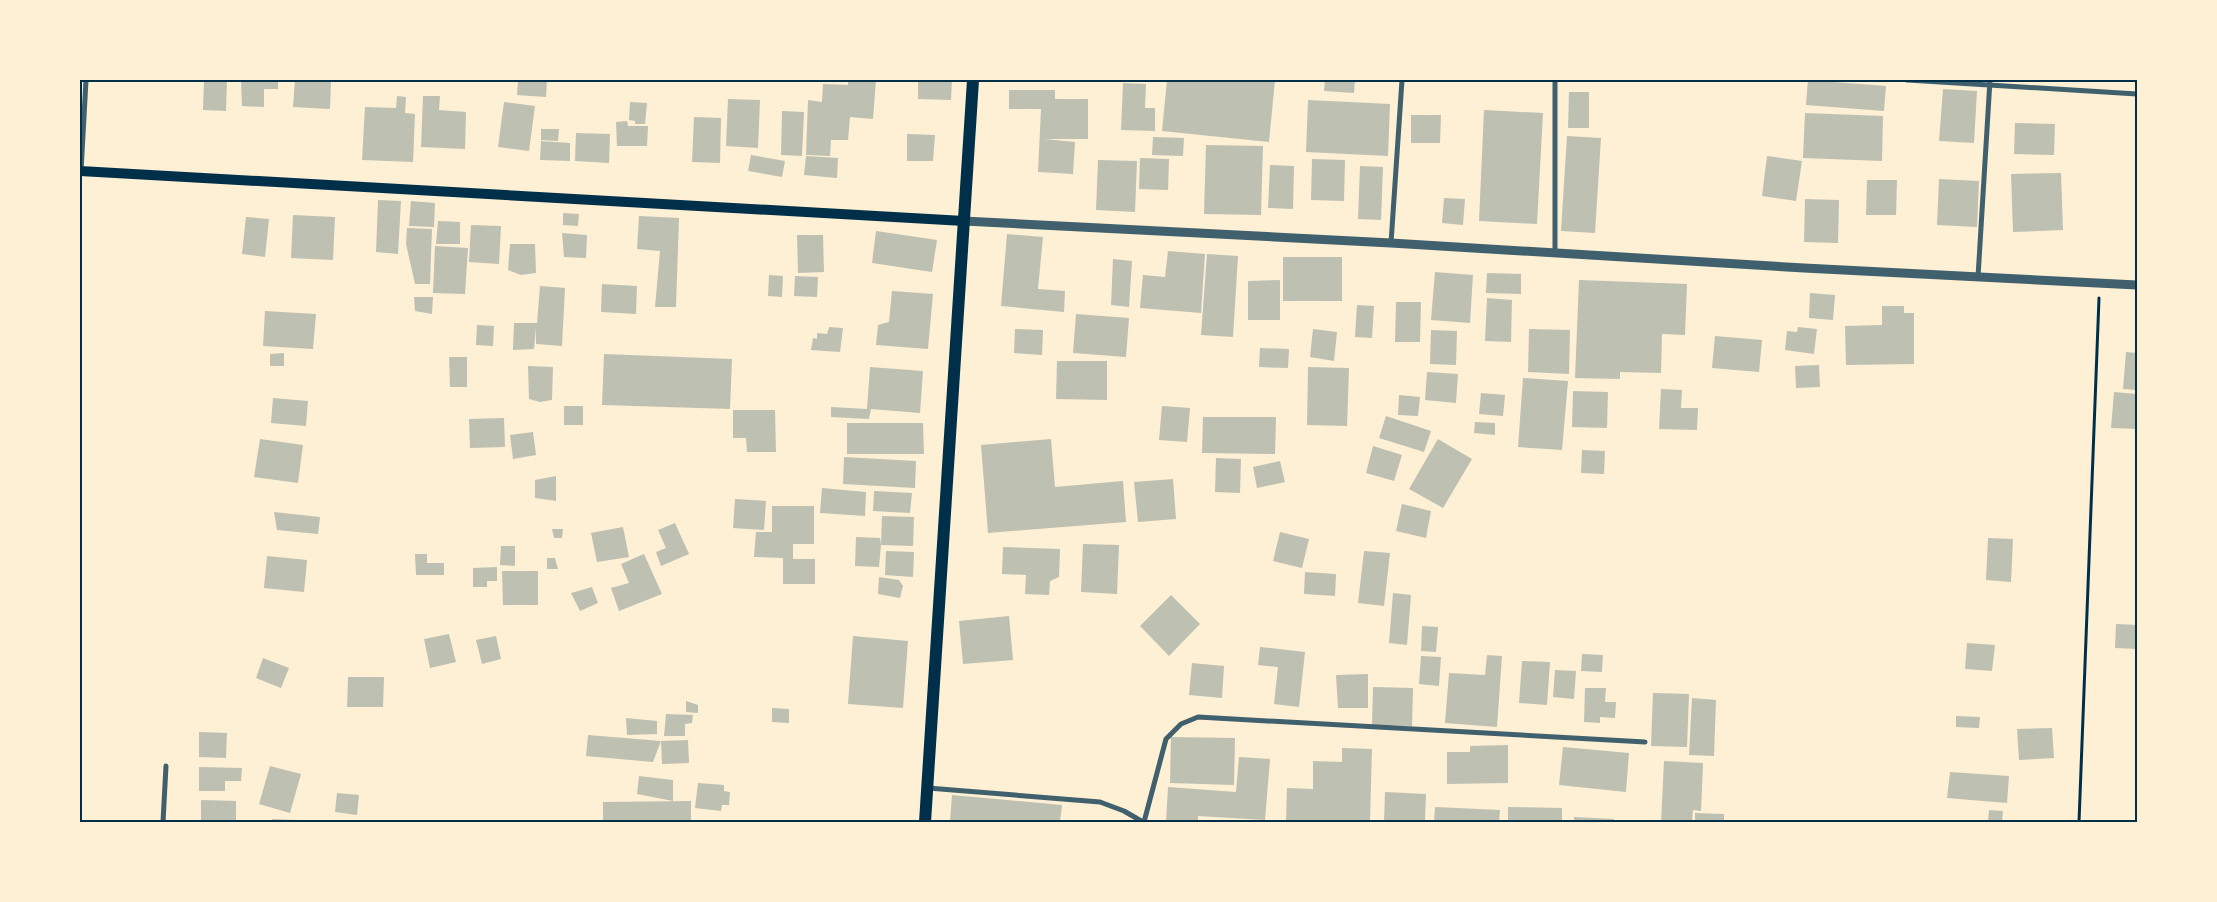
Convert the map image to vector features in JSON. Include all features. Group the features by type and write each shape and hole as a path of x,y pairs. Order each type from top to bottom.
{"main road":[{"path":"925,822 973,80"},
{"path":"81,171 964,221"}],"street":[{"path":"81,171 86,80"},
{"path":"1391,242 1402,80"},
{"path":"1554,80 1554,253"},
{"path":"1907,80 2137,94"},
{"path":"1978,277 1990,80"},
{"path":"964,221 1391,242 2137,286"},
{"path":"927,788 1100,802 1124,811 1143,822 1166,738 1181,724 1198,717 1645,742"},
{"path":"163,822 166,766"}],"path":[{"path":"2079,822 2100,283"}],"building":[{"path":"204,80 227,80 226,111 203,110"},
{"path":"241,80 278,80 278,89 264,89 264,107 242,106"},
{"path":"295,80 331,80 330,109 293,107"},
{"path":"518,80 547,80 546,97 517,95"},
{"path":"848,80 876,80 873,119 850,117 848,140 831,140 830,156 806,155 808,100 822,102 823,84 848,85"},
{"path":"918,80 952,80 951,100 918,99"},
{"path":"1167,80 1275,80 1269,142 1162,131"},
{"path":"1325,80 1355,80 1354,93 1324,91"},
{"path":"1808,80 1886,86 1884,111 1806,105"},
{"path":"1123,83 1146,84 1145,108 1155,108 1155,131 1121,130"},
{"path":"1943,89 1977,91 1974,143 1939,141"},
{"path":"1009,90 1055,90 1055,99 1088,99 1088,139 1044,139 1075,142 1073,174 1038,172 1041,109 1009,109"},
{"path":"1569,92 1589,92 1589,128 1568,128"},
{"path":"397,96 406,97 405,113 415,114 413,162 362,160 365,107 396,108"},
{"path":"423,96 440,96 439,110 466,112 465,149 421,147"},
{"path":"728,99 760,100 758,148 726,146"},
{"path":"1308,100 1390,104 1388,156 1306,152"},
{"path":"504,102 535,106 529,151 498,147"},
{"path":"630,102 647,103 645,124 635,124 635,121 629,120"},
{"path":"1484,110 1543,113 1537,224 1479,221"},
{"path":"782,111 804,112 802,156 781,155"},
{"path":"1805,113 1883,116 1882,161 1803,158"},
{"path":"1411,115 1441,115 1440,143 1411,143"},
{"path":"694,117 721,118 720,163 692,162"},
{"path":"627,121 628,126 648,126 647,146 617,146 616,122"},
{"path":"2015,123 2055,124 2054,155 2014,154"},
{"path":"541,129 559,129 558,141 541,140"},
{"path":"576,133 610,134 609,163 575,161"},
{"path":"907,134 935,135 933,161 907,161"},
{"path":"1567,136 1601,138 1595,233 1561,231"},
{"path":"1153,137 1184,138 1183,156 1152,155"},
{"path":"541,141 570,143 570,161 540,160"},
{"path":"1206,145 1263,146 1261,215 1204,214"},
{"path":"751,155 785,161 782,177 748,171"},
{"path":"806,156 838,158 837,178 804,175"},
{"path":"1767,156 1802,161 1796,201 1762,196"},
{"path":"1140,158 1169,159 1168,190 1139,189"},
{"path":"1312,159 1345,160 1344,201 1311,200"},
{"path":"1098,160 1137,161 1135,212 1096,210"},
{"path":"1270,165 1294,166 1293,209 1268,208"},
{"path":"1360,166 1383,167 1381,220 1358,219"},
{"path":"2061,173 2063,230 2013,232 2011,174"},
{"path":"1939,179 1979,181 1977,227 1937,225"},
{"path":"1867,180 1897,180 1896,215 1866,215"},
{"path":"1444,198 1465,199 1463,225 1442,223"},
{"path":"1805,199 1839,200 1838,243 1804,242"},
{"path":"378,200 401,201 398,254 376,252"},
{"path":"411,201 435,203 434,227 409,226"},
{"path":"563,213 579,214 578,226 563,225"},
{"path":"293,215 335,217 333,260 291,258"},
{"path":"639,216 679,218 676,307 655,307 660,251 637,249"},
{"path":"246,217 269,219 265,257 242,254"},
{"path":"438,221 460,222 460,244 436,244"},
{"path":"471,225 501,226 499,264 469,262"},
{"path":"407,228 432,229 430,284 415,284 406,244"},
{"path":"876,231 937,240 932,272 872,263"},
{"path":"562,233 587,235 586,258 564,257"},
{"path":"1007,234 1043,237 1038,289 1065,291 1064,312 1001,306"},
{"path":"797,235 823,235 824,272 798,273"},
{"path":"510,244 535,244 536,273 521,275 508,270"},
{"path":"435,246 468,248 465,294 433,293"},
{"path":"1168,251 1205,254 1201,313 1140,308 1143,275 1165,277"},
{"path":"1207,254 1238,256 1233,337 1201,335"},
{"path":"1283,257 1342,257 1342,301 1283,301"},
{"path":"1113,259 1132,261 1129,307 1111,305"},
{"path":"1435,272 1473,275 1470,323 1431,320"},
{"path":"1487,273 1521,274 1521,294 1486,293"},
{"path":"769,275 783,276 782,297 768,296"},
{"path":"795,276 818,277 817,297 794,296"},
{"path":"1280,280 1280,320 1248,320 1248,281"},
{"path":"1579,280 1687,284 1685,335 1662,334 1661,373 1620,372 1620,379 1575,378"},
{"path":"602,284 637,286 636,314 601,312"},
{"path":"540,286 565,288 562,346 536,344 536,328 534,349 513,350 514,323 537,323"},
{"path":"892,291 933,294 928,349 876,345 878,325 889,322"},
{"path":"1810,293 1835,295 1833,320 1809,318"},
{"path":"414,297 433,297 432,314 415,311"},
{"path":"1487,298 1512,300 1511,342 1485,341"},
{"path":"1396,302 1421,302 1420,342 1395,342"},
{"path":"1357,305 1374,306 1372,338 1355,337"},
{"path":"1882,306 1904,306 1904,313 1914,313 1914,364 1846,365 1845,326 1882,325"},
{"path":"265,311 316,314 313,349 263,346"},
{"path":"1076,314 1129,318 1126,357 1073,353"},
{"path":"477,325 494,326 493,346 476,345"},
{"path":"829,327 843,328 840,352 811,350 813,338 817,339 817,333 827,334"},
{"path":"1798,327 1817,329 1814,354 1785,350 1787,331 1797,332"},
{"path":"1015,329 1043,330 1042,355 1014,353"},
{"path":"1313,329 1337,332 1334,361 1310,357"},
{"path":"1529,329 1570,330 1569,374 1528,372"},
{"path":"1431,330 1457,331 1456,365 1430,364"},
{"path":"1715,336 1762,340 1759,372 1712,368"},
{"path":"1260,348 1289,349 1288,368 1259,367"},
{"path":"2126,352 2137,353 2137,390 2123,389"},
{"path":"284,353 284,366 270,366 270,354"},
{"path":"604,354 732,359 730,409 602,405"},
{"path":"449,357 467,357 467,387 450,387"},
{"path":"1057,361 1107,361 1107,400 1056,399"},
{"path":"1819,365 1820,387 1796,388 1795,366"},
{"path":"528,366 553,367 552,400 540,402 529,399"},
{"path":"870,367 923,371 920,413 871,409 869,419 831,417 831,407 867,409"},
{"path":"1308,367 1349,368 1347,426 1307,425"},
{"path":"1427,372 1458,374 1456,403 1425,400"},
{"path":"1523,378 1568,381 1562,450 1518,447"},
{"path":"1661,389 1682,390 1681,408 1698,408 1697,430 1659,429"},
{"path":"1573,391 1608,392 1607,428 1572,427"},
{"path":"2114,392 2137,394 2137,429 2111,428"},
{"path":"1481,393 1505,395 1503,416 1479,414"},
{"path":"1399,395 1420,397 1418,416 1398,415"},
{"path":"273,398 308,401 306,426 271,423"},
{"path":"564,406 583,406 583,425 564,425"},
{"path":"1162,406 1190,408 1187,442 1159,440"},
{"path":"733,410 775,410 776,452 747,452 746,438 733,438"},
{"path":"1386,416 1431,431 1424,452 1379,438"},
{"path":"1203,417 1276,417 1275,454 1202,453"},
{"path":"504,418 505,447 470,448 469,419"},
{"path":"1475,422 1495,423 1495,435 1474,433"},
{"path":"847,423 923,423 924,454 847,454"},
{"path":"533,432 536,455 513,459 510,435"},
{"path":"260,439 303,445 298,483 254,477"},
{"path":"1051,439 1055,487 1123,481 1126,522 988,533 981,445"},
{"path":"1438,439 1472,459 1443,508 1409,489"},
{"path":"1373,446 1402,455 1394,481 1366,473"},
{"path":"1582,450 1605,451 1604,474 1581,473"},
{"path":"844,457 916,461 915,488 843,484"},
{"path":"1216,458 1241,459 1240,493 1215,492"},
{"path":"1280,461 1285,482 1257,488 1253,467"},
{"path":"556,476 556,501 535,498 535,480"},
{"path":"1173,479 1176,519 1138,522 1134,482"},
{"path":"822,488 866,492 865,516 820,513"},
{"path":"874,491 912,493 910,513 873,511"},
{"path":"735,499 766,501 764,530 733,528"},
{"path":"1402,504 1431,511 1426,538 1396,531"},
{"path":"772,506 814,506 814,544 793,544 793,559 815,559 815,584 783,584 783,558 754,557 756,532 772,532"},
{"path":"274,512 320,517 318,534 277,530"},
{"path":"882,516 914,517 913,546 881,545"},
{"path":"675,523 689,554 661,566 656,552 666,548 658,530"},
{"path":"623,527 629,557 597,562 591,533"},
{"path":"552,529 563,529 562,538 554,538"},
{"path":"1280,532 1309,539 1302,568 1273,561"},
{"path":"856,537 880,538 879,567 855,566"},
{"path":"1988,538 2013,539 2011,582 1986,580"},
{"path":"1083,544 1119,545 1117,594 1081,592"},
{"path":"501,546 515,546 515,566 500,565"},
{"path":"1003,547 1060,549 1059,577 1050,581 1049,595 1025,594 1026,575 1002,574"},
{"path":"886,551 914,552 913,577 885,575"},
{"path":"1364,551 1390,553 1384,606 1358,603"},
{"path":"415,554 427,554 427,563 444,563 444,575 416,575"},
{"path":"644,554 662,594 619,611 611,588 629,583 621,564"},
{"path":"267,556 307,560 304,592 264,588"},
{"path":"547,558 555,558 558,569 547,569"},
{"path":"497,567 497,581 487,581 487,587 473,587 473,568"},
{"path":"502,571 538,571 538,605 503,605"},
{"path":"1305,572 1336,574 1335,596 1304,594"},
{"path":"879,577 899,580 903,586 900,598 878,594"},
{"path":"592,587 598,603 580,611 571,593"},
{"path":"1393,593 1411,595 1407,645 1389,643"},
{"path":"1171,595 1200,624 1169,656 1140,626"},
{"path":"1009,616 1013,660 963,664 959,621"},
{"path":"2116,624 2137,625 2137,649 2115,648"},
{"path":"1422,626 1438,627 1436,652 1421,651"},
{"path":"449,634 456,662 430,668 424,639"},
{"path":"496,636 501,659 482,664 476,640"},
{"path":"853,636 908,641 903,708 848,704"},
{"path":"1967,643 1995,645 1992,671 1965,669"},
{"path":"1260,647 1305,652 1299,707 1274,704 1278,667 1258,665"},
{"path":"1582,654 1603,655 1602,672 1581,671"},
{"path":"1487,655 1502,656 1497,727 1445,723 1449,673 1485,675"},
{"path":"1421,656 1441,657 1439,686 1419,684"},
{"path":"263,658 289,668 281,688 256,678"},
{"path":"1522,661 1550,662 1547,705 1519,703"},
{"path":"1192,663 1224,666 1222,698 1189,695"},
{"path":"1555,670 1576,671 1574,699 1553,697"},
{"path":"1368,674 1368,708 1338,708 1336,675"},
{"path":"348,677 384,677 383,707 347,707"},
{"path":"1373,687 1413,688 1412,726 1372,725"},
{"path":"1585,688 1606,688 1605,702 1616,702 1615,718 1600,717 1600,723 1584,722"},
{"path":"1653,693 1689,694 1687,747 1651,746"},
{"path":"1692,698 1716,700 1714,756 1689,755"},
{"path":"686,701 698,705 698,713 686,712"},
{"path":"772,708 789,709 789,723 772,722"},
{"path":"666,714 693,715 692,723 685,724 685,736 664,736"},
{"path":"1956,716 1980,717 1979,728 1956,727"},
{"path":"626,718 657,721 657,734 627,735"},
{"path":"2052,728 2054,758 2019,760 2017,729"},
{"path":"199,732 227,733 226,758 199,757"},
{"path":"588,735 661,741 653,762 586,756"},
{"path":"1171,737 1235,738 1234,785 1170,783"},
{"path":"688,740 689,763 662,764 661,741"},
{"path":"1508,745 1508,783 1447,784 1447,752 1470,752 1470,746"},
{"path":"1563,747 1629,753 1626,792 1559,785"},
{"path":"1342,748 1372,749 1370,822 1286,822 1287,788 1313,789 1313,761 1342,762"},
{"path":"1239,757 1270,759 1265,820 1198,816 1198,822 1166,822 1168,787 1236,792"},
{"path":"1664,761 1703,763 1701,811 1693,810 1692,822 1661,822"},
{"path":"270,766 301,774 290,813 259,804"},
{"path":"199,767 242,768 241,781 225,781 225,791 199,791"},
{"path":"1950,772 2009,776 2007,803 1947,798"},
{"path":"639,776 673,780 673,801 637,794"},
{"path":"698,783 724,785 724,791 730,792 729,805 722,805 721,811 695,808"},
{"path":"1385,792 1426,794 1425,821 1384,822"},
{"path":"337,793 359,795 357,815 335,812"},
{"path":"952,795 1062,805 1060,822 950,822"},
{"path":"201,800 236,801 236,822 201,822"},
{"path":"691,801 691,822 603,822 603,802"},
{"path":"1435,807 1500,810 1499,822 1434,822"},
{"path":"1508,807 1562,808 1562,822 1508,822"},
{"path":"1989,810 2003,811 2002,822 1988,822"},
{"path":"1695,813 1724,814 1724,822 1695,822"},
{"path":"1574,817 1614,819 1614,822 1574,822"},
{"path":"272,819 298,820 298,822 272,822"}]}
